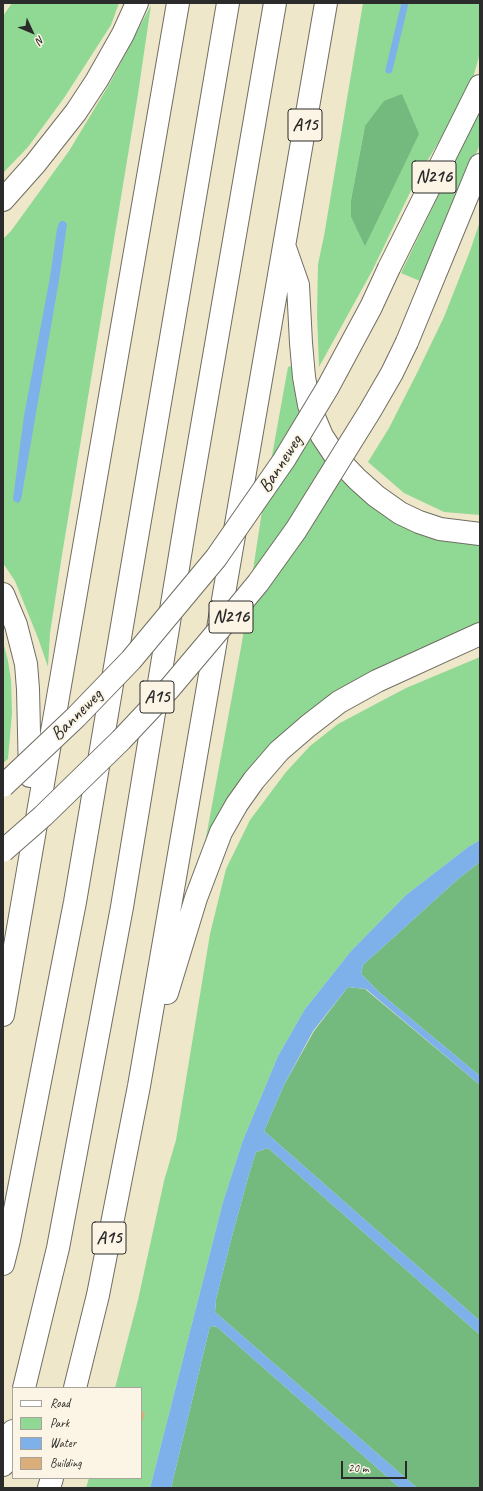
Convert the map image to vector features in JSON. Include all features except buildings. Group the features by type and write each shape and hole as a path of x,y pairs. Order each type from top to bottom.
{"main road":[{"path":"3,200 35,164 76,112 101,74 123,34 137,3"},
{"path":"3,1016 178,3"},
{"name":"A15","path":"3,1264 9,1240 75,902 228,3"},
{"name":"A15","path":"24,1387 58,1248 122,907 275,3"},
{"name":"A15","path":"74,1387 98,1295 139,1086 326,3"},
{"name":"Banneweg","path":"3,786 76,717 131,660 216,558 284,460 328,387 371,307 480,86"},
{"name":"N216","path":"3,851 48,812 121,740 169,689 244,601 296,530 392,373 407,342 478,172"},
{"name":"A15","path":"284,247 298,285 304,377 309,405 322,436 336,457 376,496 400,513 419,522 440,529 480,534"},
{"path":"3,594 16,626 26,664 33,847"},
{"name":"A15","path":"139,1086 196,898 221,832 237,804 254,780 279,751 339,702 377,681 480,634"},
{"path":"3,1465 12,1434"}],"green space":[{"path":"12,3 119,3 111,25 64,98 28,147 3,173 3,16"},
{"path":"363,3 480,3 480,53 473,78 463,102 418,176 372,271 319,367 317,315 318,264","holes":["365,126 356,227 351,217 351,200"]},
{"path":"151,5 138,94 62,555 50,633 48,667 15,581 3,563 3,239 11,231 69,151 110,83"},
{"path":"402,94 419,134 365,246 351,217 351,200 365,126 384,101"},
{"path":"479,111 480,144 442,240 420,281 401,273"},
{"path":"480,221 480,515 444,512 404,493 368,462 389,428 444,317"},
{"path":"291,366 299,413 311,439 330,464 349,484 480,541 480,626 349,686 209,843 205,843 242,642 262,511 288,367"},
{"path":"3,641 11,680 12,713 8,759 3,763"},
{"path":"480,657 480,840 468,847 406,895 351,951 305,1009 278,1056 243,1140 223,1202 150,1488 86,1488 89,1479 142,1479 142,1387 115,1387 138,1300 164,1181 176,1140 210,934 226,869 250,820 286,772 310,746 338,724 406,688"},
{"path":"480,862 480,1076 380,993 361,974 363,965 458,879"},
{"path":"348,987 365,989 480,1085 480,1321 264,1131 284,1085 314,1031"},
{"path":"268,1148 480,1335 480,1488 417,1488 215,1312 216,1299 231,1240 256,1152"},
{"path":"210,1326 217,1327 400,1488 171,1488"}],"water":[{"path":"61,221 64,221 67,224 59,280 21,500 18,503 13,499 24,416 50,277 57,229"},
{"path":"480,840 480,862 458,879 363,965 361,974 380,993 480,1076 480,1085 366,989 348,987 313,1031 284,1085 264,1131 480,1321 480,1335 268,1148 256,1152 216,1299 215,1312 417,1488 400,1488 217,1327 210,1326 171,1488 150,1488 223,1202 243,1140 278,1056 305,1009 351,951 406,895 468,847"}],"waterway":[{"path":"389,70 405,3"}]}
